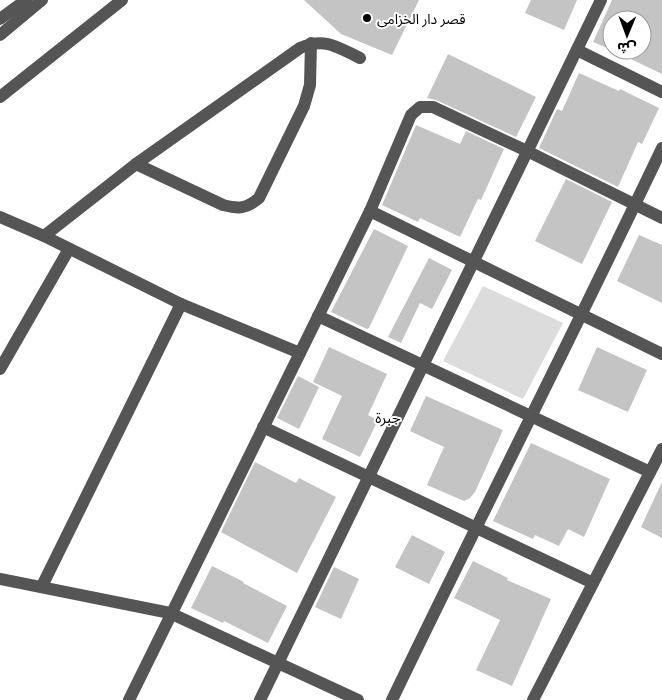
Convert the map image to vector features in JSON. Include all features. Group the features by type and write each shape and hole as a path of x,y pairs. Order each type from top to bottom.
{"street":[{"path":"0,19 26,0"},
{"path":"0,35 42,0"},
{"path":"0,97 122,0"},
{"path":"260,700 601,0"},
{"path":"136,164 222,205 236,209 250,205 259,198 304,106 310,85 311,42"},
{"path":"44,236 136,164 300,48 311,42 331,43 360,58"},
{"path":"577,50 662,92"},
{"path":"129,700 170,613 370,211 411,115 420,107 433,107 662,218"},
{"path":"392,700 475,528 582,315 662,148"},
{"path":"370,211 662,354"},
{"path":"0,217 69,248 181,304 300,353"},
{"path":"0,369 69,248"},
{"path":"42,586 181,304"},
{"path":"318,316 650,472"},
{"path":"263,427 593,583"},
{"path":"533,700 662,449"},
{"path":"1,583 42,586 170,613 358,700"}],"shaded area":[{"path":"483,286 563,323 523,399 443,361"}],"building":[{"name":"قصر دار الخزامى","path":"304,0 419,0 392,55 341,34"},
{"path":"531,0 577,0 564,30 525,13"},
{"path":"612,0 662,0 662,74 633,60 652,60 652,10 607,10"},
{"path":"602,22 602,46 593,42"},
{"path":"448,54 536,97 516,137 436,100 427,98"},
{"path":"579,73 619,91 620,89 659,108 642,144 638,142 618,187 539,148 557,109 562,111"},
{"path":"416,125 460,144 466,131 504,149 481,200 478,199 460,237 420,218 418,222 382,205"},
{"path":"566,179 612,202 582,264 535,241"},
{"path":"374,229 408,246 367,329 331,312"},
{"path":"639,235 662,245 662,303 617,281"},
{"path":"429,258 452,270 432,309 420,303 401,343 388,337"},
{"path":"329,347 387,374 368,415 378,420 360,457 322,439 342,396 313,382"},
{"path":"597,347 647,370 628,412 578,390"},
{"path":"298,376 319,387 299,429 277,418"},
{"path":"426,396 503,430 475,492 464,501 427,485 444,447 410,431"},
{"path":"531,443 610,479 584,537 568,529 559,546 535,535 533,539 493,521"},
{"path":"255,462 296,483 299,478 336,497 297,573 221,532"},
{"path":"662,482 662,538 641,527"},
{"path":"412,535 445,552 429,584 395,567"},
{"path":"473,561 508,578 507,580 551,599 512,686 476,670 500,620 454,598"},
{"path":"212,566 287,606 268,643 224,621 223,623 191,608"},
{"path":"334,567 359,579 341,619 315,607"}],"place":[{"name":"قصر دار الخزامى","path":"367,18"}],"district":[{"name":"جبرة","path":"388,417"}]}
